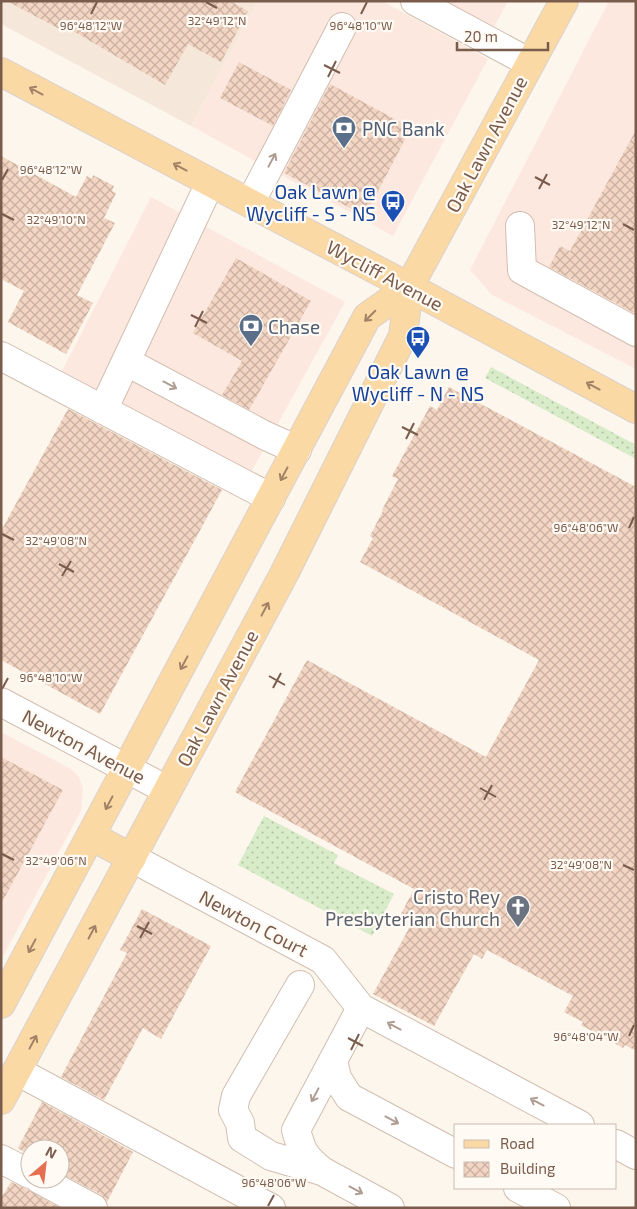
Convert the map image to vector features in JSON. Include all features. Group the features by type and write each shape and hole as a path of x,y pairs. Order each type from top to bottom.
{"main road":[{"name":"Oak Lawn Avenue","path":"1,1100 284,574 403,336 409,287 564,1"},
{"name":"Wycliff Avenue","path":"1,72 636,409"},
{"name":"Oak Lawn Avenue","path":"1,1004 367,317 409,287"},
{"path":"91,836 132,858"}],"street":[{"path":"415,1 530,63"},
{"path":"250,203 342,28"},
{"path":"104,410 210,183"},
{"path":"520,226 522,270 636,332"},
{"path":"1,356 271,498"},
{"path":"127,362 296,450"},
{"name":"Newton Avenue","path":"1,702 167,790"},
{"name":"Newton Court","path":"132,858 323,960 362,1008"},
{"path":"300,985 236,1096 233,1110 240,1123 242,1138 253,1146 271,1156 322,1171"},
{"path":"390,1208 322,1171 306,1158 296,1130 362,1008 578,1124"},
{"path":"333,1060 337,1078 349,1097 454,1153"},
{"path":"17,1071 271,1208"},
{"path":"240,1123 258,1134 271,1136 296,1130"},
{"path":"617,1145 636,1155"},
{"path":"1,1159 20,1169"},
{"path":"58,1189 93,1208"},
{"path":"520,1189 556,1208"}],"shaded area":[{"path":"1,1 258,1 191,126 1,24"},
{"path":"258,1 382,1 488,59 393,236 191,126"},
{"path":"441,1 508,1 493,29"},
{"path":"609,1 636,1 636,369 492,295 470,270"},
{"path":"151,197 345,302 249,476 60,375"},
{"path":"1,732 71,769 79,777 83,788 81,811 1,960"}],"green space":[{"path":"491,367 636,445 636,459 485,378"},
{"path":"264,816 338,855 334,863 394,894 372,936 238,865"}],"building":[{"path":"7,1 230,1 248,11 221,62 188,44 165,85 68,28 65,32"},
{"path":"239,62 291,90 273,126 220,98"},
{"name":"PNC Bank","path":"330,84 411,128 365,216 284,173"},
{"path":"636,130 636,314 549,267 560,246 570,251"},
{"path":"1,156 76,197 87,176 92,179 93,175 114,186 112,191 116,193 104,218 115,223 77,295 93,303 66,354 8,322 24,291 1,279"},
{"name":"Chase","path":"236,258 311,301 249,410 222,395 242,361 193,333"},
{"path":"449,387 636,487 636,1051 625,1045 623,1048 581,1025 583,1022 564,1012 573,996 487,950 482,959 474,954 434,1026 373,994 413,921 401,914 414,889 235,792 307,660 486,757 539,660 360,562 373,538 370,536 398,479 392,476 430,406 437,410"},
{"path":"68,409 222,490 100,714 1,660 1,531"},
{"path":"1,757 63,790 1,904"},
{"path":"142,909 211,946 161,1039 143,1028 104,1100 61,1077 127,953 120,950"},
{"path":"42,1102 133,1152 107,1202 100,1194 70,1178 70,1139 23,1139"},
{"path":"11,1182 20,1186 20,1189 27,1189 60,1208 1,1208 1,1198"}],"place":[{"name":"PNC Bank","path":"344,149"},
{"name":"Oak Lawn @ Wycliff - S - NS","path":"393,223"},
{"name":"Chase","path":"251,347"},
{"name":"Oak Lawn @ Wycliff - N - NS","path":"418,359"},
{"name":"Cristo Rey Presbyterian Church","path":"518,928"}]}
